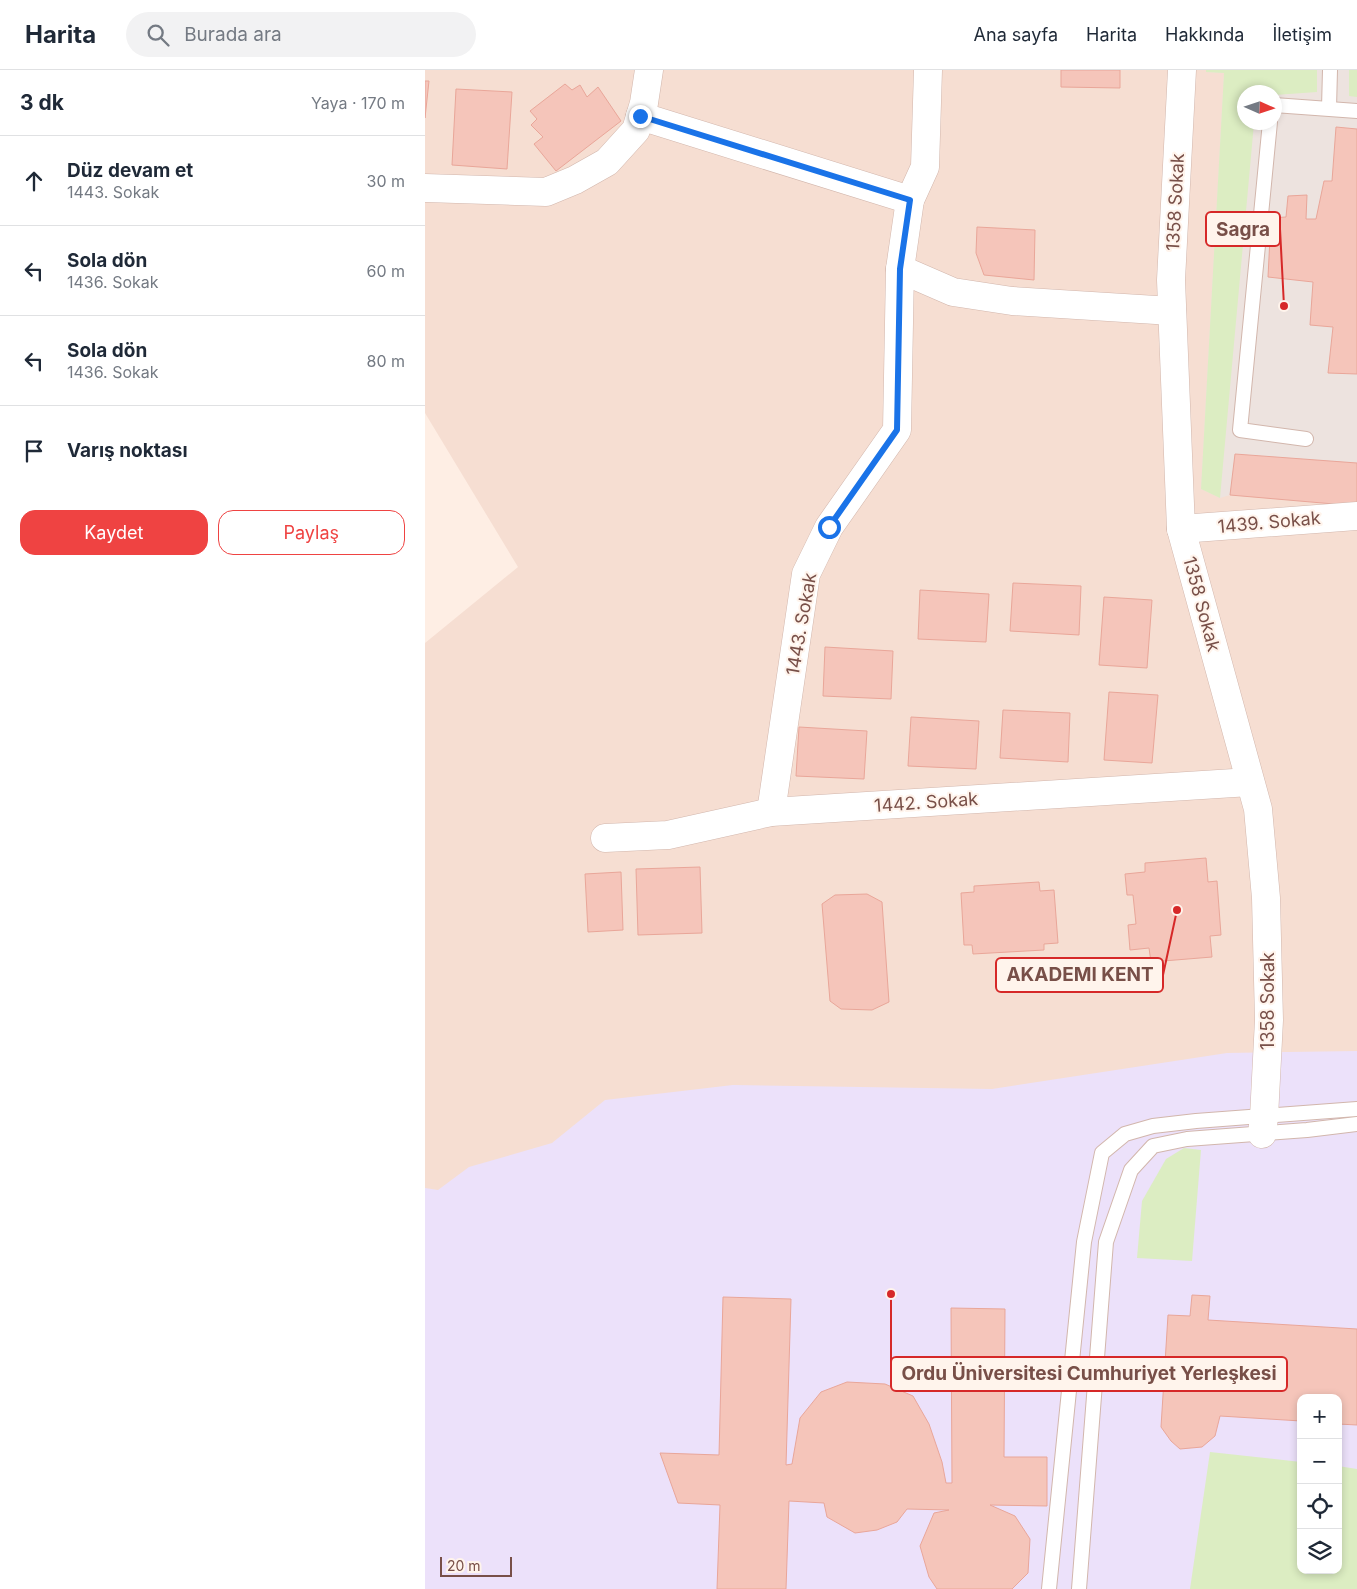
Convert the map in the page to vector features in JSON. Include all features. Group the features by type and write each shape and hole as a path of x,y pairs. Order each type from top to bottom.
{"street":[{"path":"425,188 546,192 575,180 607,162 636,130 644,102 649,70"},
{"path":"928,70 925,167 910,200 900,269 953,292 1012,301 1172,311"},
{"name":"1358 Sokak","path":"1182,70 1171,280 1181,529 1257,809 1266,898 1269,1020 1263,1125"},
{"path":"640,116 910,200"},
{"name":"1443. Sokak","path":"771,812 806,574 829,527 897,430 900,269"},
{"name":"1439. Sokak","path":"1181,529 1357,516"},
{"name":"1442. Sokak","path":"605,838 668,834 771,812 1250,782"}],"lane":[{"path":"1329,108 1330,70"},
{"path":"1282,105 1357,111"},
{"path":"1269,130 1240,430 1306,440"},
{"path":"1079,1589 1106,1242 1131,1170 1153,1146 1357,1109"},
{"path":"1049,1589 1083,1242 1102,1153 1125,1134 1153,1126 1357,1124"}],"shaded area":[{"path":"425,70 1357,70 1357,1589 425,1589 425,643 518,567 425,413"},
{"path":"1206,70 1357,70 1357,506 1230,495 1220,498 1201,489 1224,73 1206,72"},
{"path":"1357,1051 1357,1589 425,1589 425,1188 438,1190 469,1167 552,1143 605,1100 733,1085 992,1089 1227,1053"}],"green space":[{"path":"1206,70 1317,70 1317,92 1282,94 1282,85 1237,85 1237,130 1253,130 1220,498 1201,489 1224,73 1206,72"},
{"path":"1349,70 1357,70 1357,97 1349,96"},
{"path":"1184,1148 1201,1150 1192,1261 1137,1258 1142,1201 1166,1159"},
{"path":"1210,1452 1297,1462 1297,1574 1342,1574 1342,1467 1357,1469 1357,1589 1190,1589"}],"building":[{"path":"1061,70 1120,70 1120,88 1061,87"},
{"path":"425,81 429,81 425,118"},
{"path":"565,84 572,90 580,85 587,97 598,87 621,121 556,171 534,144 543,137 531,125 537,119 530,111"},
{"path":"456,89 512,92 507,169 452,165"},
{"path":"1336,127 1357,129 1357,374 1328,373 1333,327 1310,325 1313,282 1268,277 1271,218 1286,217 1288,196 1307,195 1306,219 1316,219 1324,181 1332,181"},
{"path":"977,227 1035,230 1034,280 984,275 976,253"},
{"path":"1235,454 1357,463 1357,506 1230,495"},
{"path":"1013,583 1081,586 1079,635 1010,631"},
{"path":"920,590 989,594 986,642 918,639"},
{"path":"1104,597 1152,600 1147,668 1099,665"},
{"path":"825,647 893,651 891,699 823,696"},
{"path":"1109,692 1158,695 1152,763 1104,760"},
{"path":"1003,710 1070,713 1068,762 1000,758"},
{"path":"911,717 979,721 976,769 908,766"},
{"path":"799,727 867,731 864,779 796,776"},
{"path":"1206,858 1208,882 1217,881 1221,935 1210,936 1212,957 1151,962 1149,948 1130,950 1128,925 1136,924 1133,895 1127,895 1125,874 1145,872 1145,863"},
{"path":"700,867 702,933 638,935 636,869"},
{"path":"621,872 623,930 588,932 585,874"},
{"path":"1039,882 1040,891 1054,890 1058,943 1044,944 1044,950 973,954 972,945 964,945 961,893 974,892 974,886"},
{"path":"867,894 882,902 889,1002 872,1010 841,1009 830,1001 822,904 835,895"},
{"path":"1192,1295 1210,1296 1208,1320 1357,1329 1357,1425 1342,1424 1342,1394 1297,1394 1297,1421 1220,1416 1215,1436 1202,1447 1180,1449 1171,1441 1161,1427 1168,1315 1190,1316"},
{"path":"723,1297 791,1299 786,1465 792,1464 800,1418 821,1392 847,1382 885,1384 913,1396 929,1424 942,1462 946,1483 952,1483 951,1308 1005,1309 1004,1457 1047,1457 1047,1506 990,1505 1015,1516 1030,1539 1028,1573 1012,1589 937,1589 929,1577 920,1546 934,1513 949,1510 907,1509 897,1522 877,1530 855,1533 827,1517 824,1503 789,1501 786,1589 717,1589 720,1505 678,1503 660,1453 719,1455"}],"place":[{"name":"Sagra","path":"1284,306"},
{"name":"AKADEMI KENT","path":"1177,910"},
{"name":"Ordu Üniversitesi Cumhuriyet Yerleşkesi","path":"891,1294"}],"route":[{"path":"640,116 910,200 900,269 897,430 864,480 829,527"}]}
